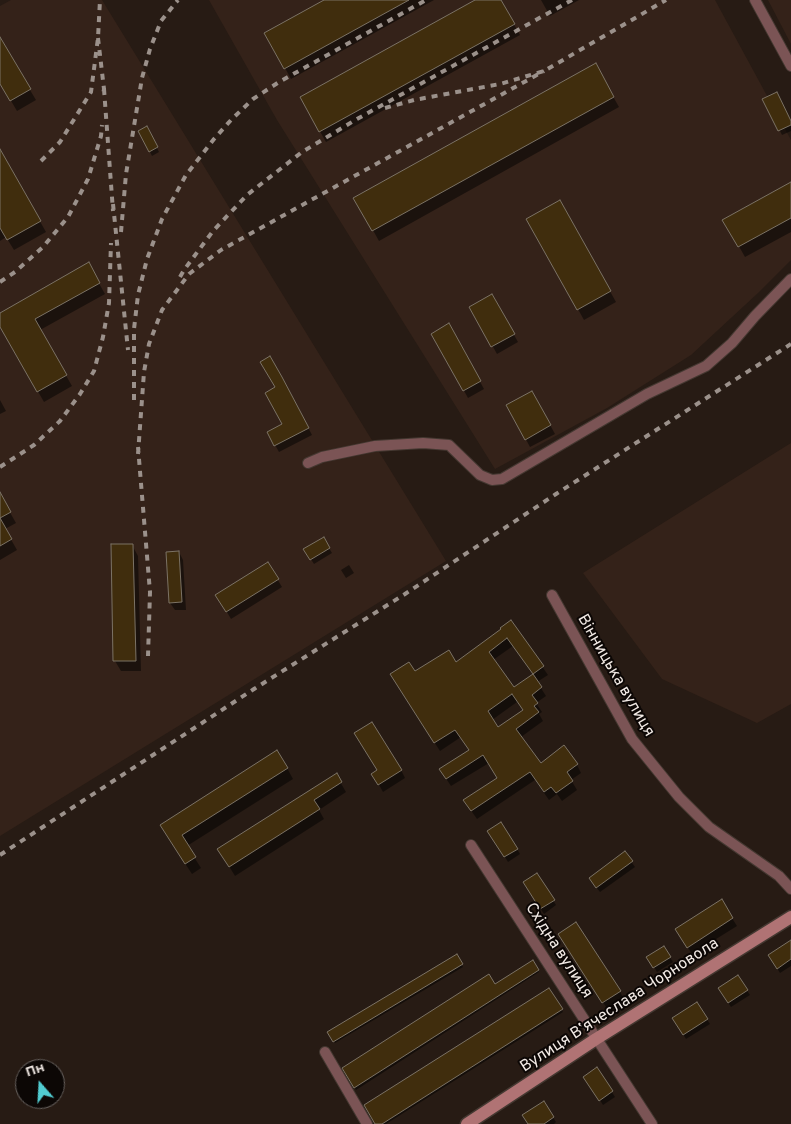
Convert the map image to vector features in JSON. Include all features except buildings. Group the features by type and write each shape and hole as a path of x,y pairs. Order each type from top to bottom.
{"street":[{"path":"755,0 791,66"},
{"path":"308,463 322,457 374,446 423,443 450,445 480,476 492,480 502,479 647,394 706,366 732,343 791,279"},
{"name":"Вінницька вулиця","path":"552,595 632,739 679,797 709,827 779,876 791,889"},
{"name":"Східна вулиця","path":"471,845 652,1124"},
{"name":"Вулиця Вʼячеслава Чорновола","path":"467,1124 596,1039 791,917"},
{"path":"325,1052 367,1124"}],"shaded area":[{"path":"11,0 102,0 446,561 0,836 0,6"},
{"path":"209,0 715,0 791,140 791,260 691,355 607,408 495,469 277,120"},
{"path":"768,0 791,0 791,44"},
{"path":"791,443 791,704 757,723 662,679 583,573"}],"railway":[{"path":"41,161 60,142 91,92 98,38 100,0"},
{"path":"121,232 126,174 142,78 150,49 161,21 178,0"},
{"path":"134,400 134,329 138,295 147,259 162,219 186,175 214,139 253,99 279,82 426,0"},
{"path":"180,277 213,231 247,195 302,152 357,119 572,0"},
{"path":"385,108 414,100 500,84 544,71 666,0"},
{"path":"98,38 104,89 103,95"},
{"path":"138,454 144,372 149,344 162,310 189,274 221,250 544,71"},
{"path":"104,89 113,211"},
{"path":"0,282 15,272 43,247 68,217 88,179 101,136 102,125"},
{"path":"113,204 128,350"},
{"path":"0,467 34,445 60,421 94,371 109,303 111,243"},
{"path":"0,855 254,689 405,594 556,494 791,344"},
{"path":"138,447 150,592 148,656"}]}
